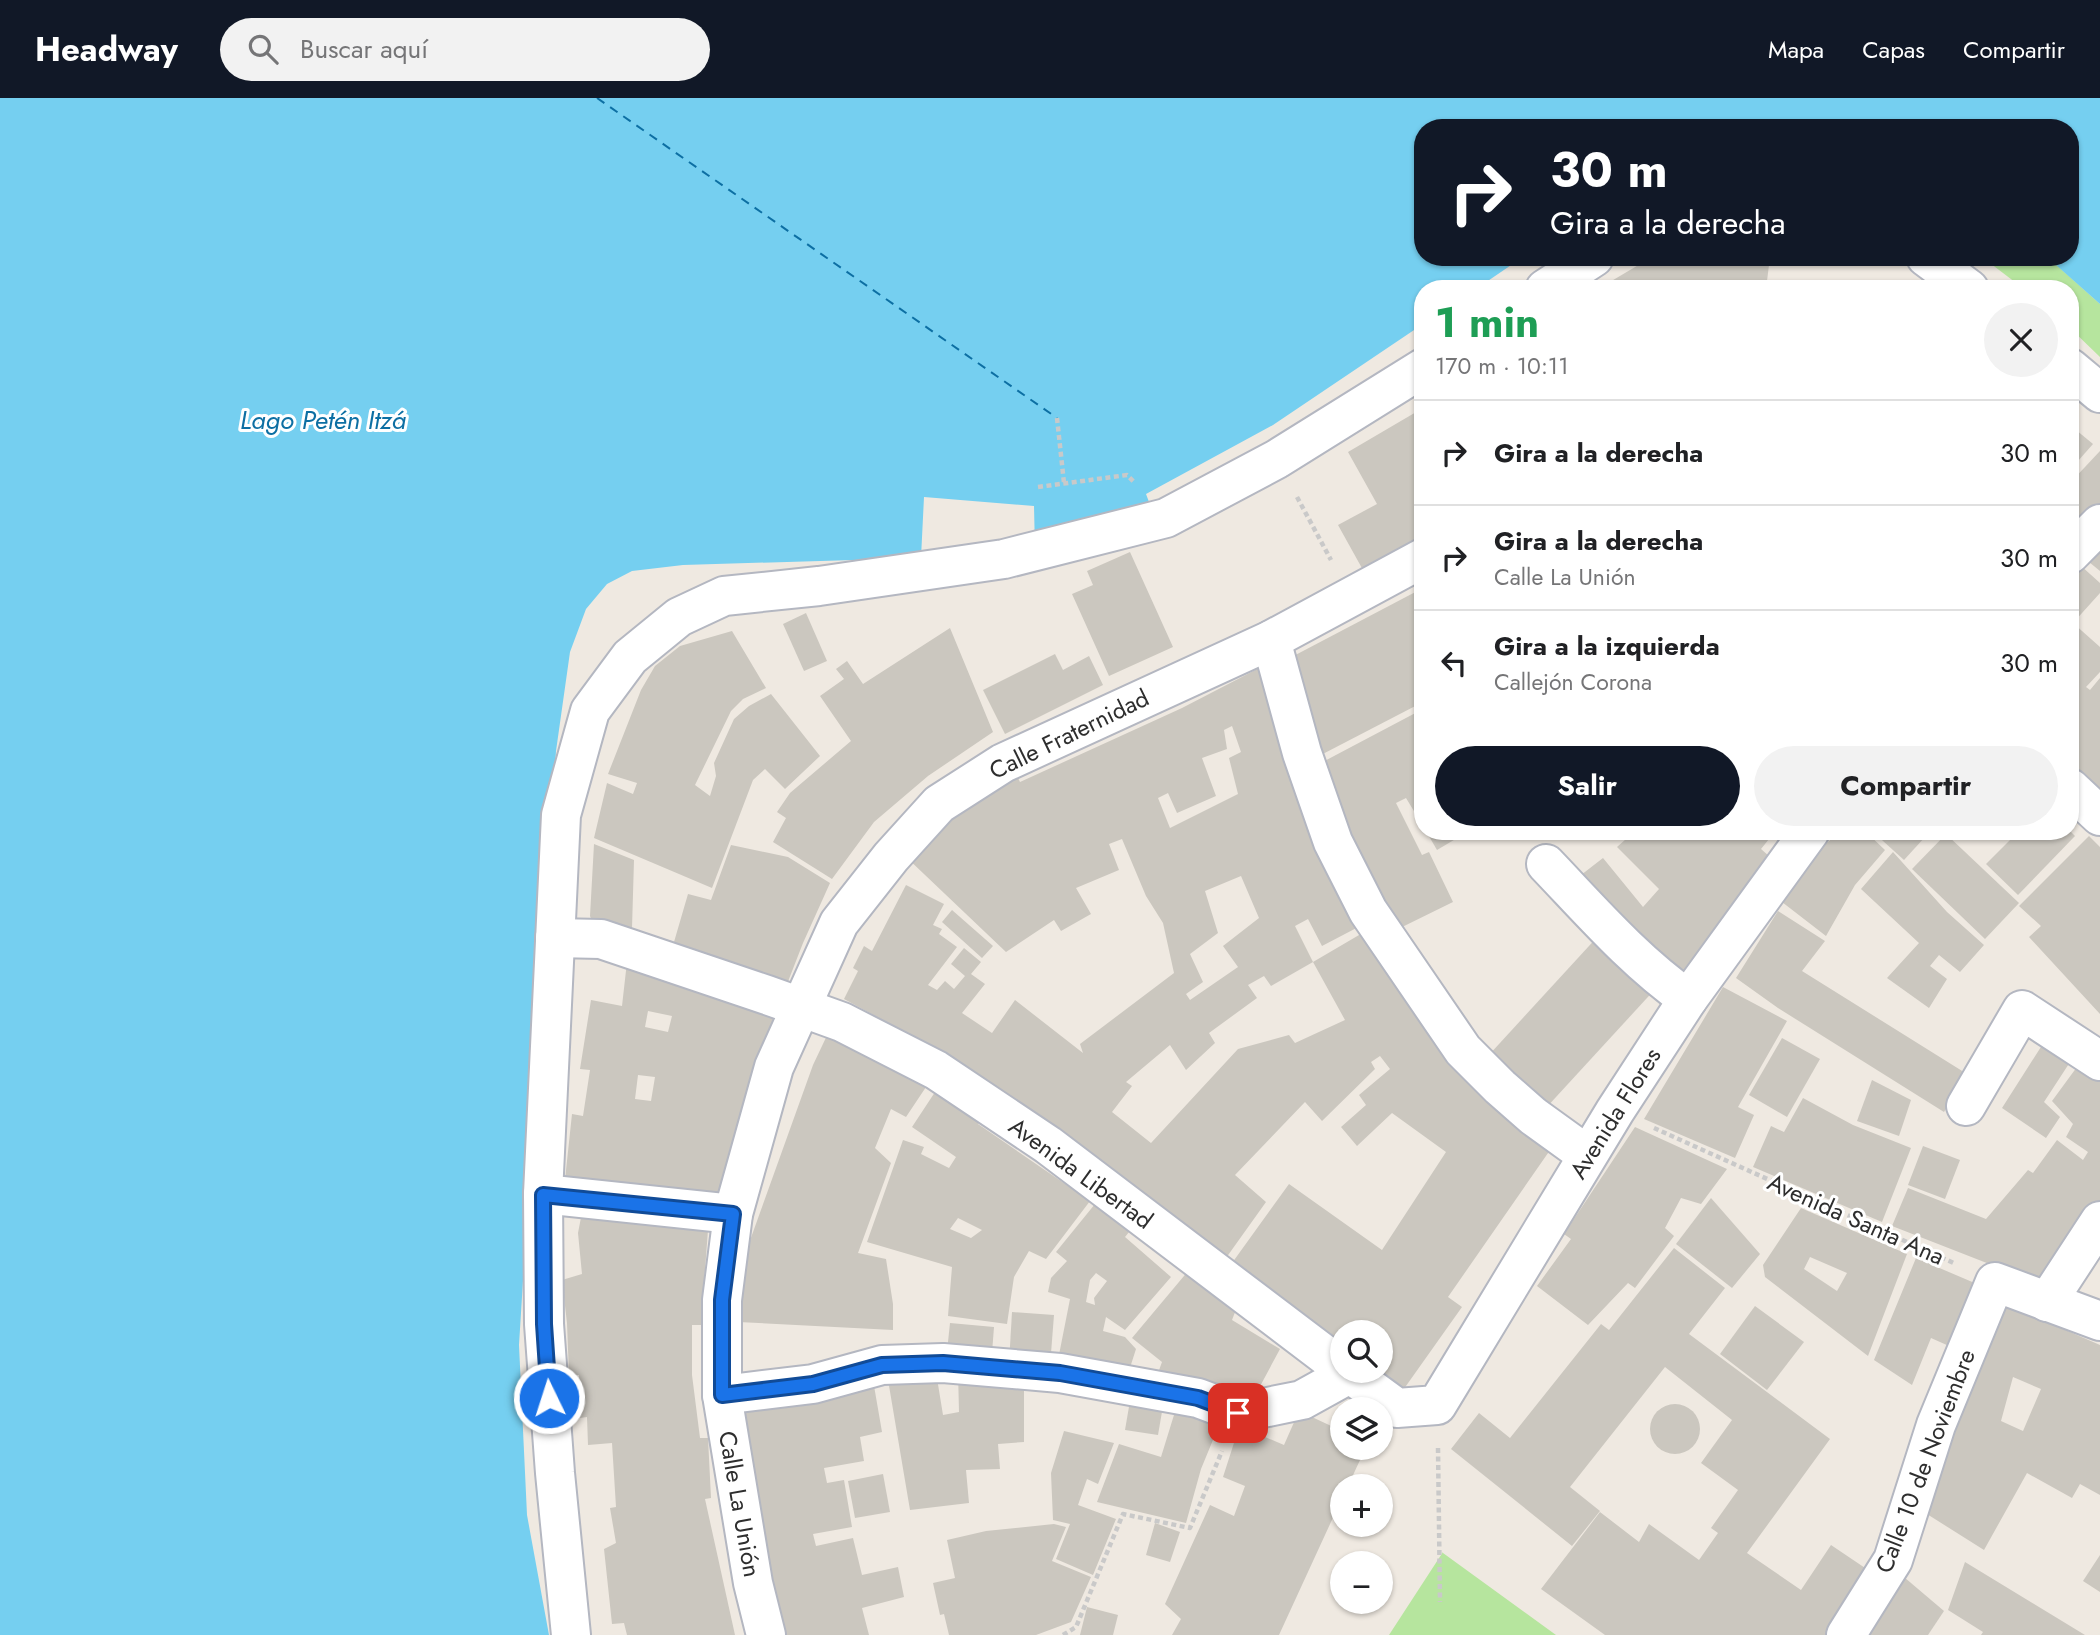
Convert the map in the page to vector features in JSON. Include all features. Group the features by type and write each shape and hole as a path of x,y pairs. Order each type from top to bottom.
{"street":[{"path":"1559,280 1580,266"},
{"path":"1938,266 1957,280"},
{"path":"571,1635 544,1324 543,1195 561,815 590,711 630,657 679,617 724,596 819,586 1004,559 1166,518 1277,459 1414,374"},
{"path":"2079,376 2100,393"},
{"path":"2079,545 2100,524"},
{"name":"Calle Fraternidad","path":"801,1007 839,923 891,857 939,804 1003,762 1271,640 1414,563"},
{"path":"1271,640 1303,753 1329,829 1368,911 1463,1050 1517,1102 1587,1155"},
{"path":"2079,796 2100,816"},
{"name":"Avenida Flores","path":"1437,1405 1615,1111 1688,999 1803,840"},
{"path":"1546,864 1660,980 1688,999"},
{"name":"Avenida Libertad","path":"555,938 601,939 801,1007 842,1023 936,1070 1048,1145 1330,1360"},
{"name":"Calle La Unión","path":"765,1635 753,1583 722,1395 722,1300 733,1214 774,1067 801,1007"},
{"path":"1966,1106 2022,1010 2100,1061"},
{"path":"543,1195 733,1214"},
{"path":"2048,1302 2100,1221"},
{"path":"1995,1282 2100,1321"},
{"name":"Calle 10 de Noviembre","path":"1846,1635 1893,1560 1936,1424 1995,1282"},
{"path":"722,1395 813,1384 882,1365 943,1363 1060,1373 1198,1398 1238,1413 1302,1400 1330,1381"},
{"name":"Avenida Libertad","path":"1362,1383 1397,1408 1437,1405"}],"path":[{"path":"1057,418 1065,483"},
{"path":"1277,459 1350,597"},
{"path":"1038,487 1127,475 1136,484"},
{"name":"Avenida Santa Ana","path":"1615,1111 1995,1282"},
{"path":"1437,1405 1440,1602"},
{"path":"1063,1635 1076,1627 1123,1514 1190,1528 1238,1413"}],"green space":[{"path":"1994,266 2058,266 2073,280 2012,280"},
{"path":"2079,285 2100,304 2100,357 2079,337"},
{"path":"1443,1553 1556,1635 1389,1635"}],"water":[{"name":"Lago Petén Itzá","path":"0,98 2100,98 2100,304 2079,285 2079,280 2073,280 2057,266 2079,266 2079,119 1414,119 1414,266 1510,266 1489,280 1414,280 1414,330 1273,425 1146,494 1155,518 1035,550 1034,506 924,497 921,558 683,565 632,571 607,584 586,609 570,652 556,751 519,1345 527,1515 549,1635 0,1635"}],"building":[{"path":"1637,266 1769,266 1767,280 1613,280"},
{"path":"1414,413 1414,542 1363,570 1338,525 1377,504 1348,452"},
{"path":"2079,432 2093,444 2079,460"},
{"path":"2100,451 2100,511 2079,533 2079,473"},
{"path":"2100,533 2100,571 2079,552"},
{"path":"1130,552 1173,647 1109,676 1072,594 1093,585 1087,571"},
{"path":"2079,564 2100,583 2100,593 2079,616"},
{"path":"1414,593 1414,707 1317,757 1284,661"},
{"path":"806,613 827,661 804,671 783,624"},
{"path":"950,628 993,732 928,776 874,822 832,879 773,842 786,818 777,812 790,793 851,741 820,696 844,679 836,669 847,661 863,684"},
{"path":"2079,628 2100,647 2100,672 2086,687 2090,690 2100,678 2100,791 2079,771"},
{"path":"732,631 766,688 743,699 731,711 695,785 710,796 716,776 714,763 734,719 749,706 771,694 820,756 785,789 765,769 753,780 712,888 594,838 607,783 633,794 637,783 608,774 641,690 655,666 680,646"},
{"path":"1055,654 1063,670 1089,656 1103,685 1005,734 983,690"},
{"path":"1265,665 1366,923 1322,946 1308,919 1295,926 1313,962 1371,928 1555,1143 1448,1297 1462,1307 1401,1393 1387,1383 1393,1383 1393,1320 1330,1320 1330,1343 1227,1270 1289,1184 1382,1250 1446,1152 1392,1113 1357,1146 1341,1127 1366,1105 1359,1095 1390,1069 1380,1056 1371,1062 1375,1069 1322,1121 1305,1102 1235,1175 1266,1202 1221,1265 930,1052 881,1019 844,999 858,971 853,968 864,946 872,951 906,885 944,904 933,925 942,929 939,934 957,947 928,985 937,990 945,981 954,989 965,976 951,964 964,948 981,962 971,974 985,984 962,1013 992,1033 1015,1000 1083,1053 1080,1044 1174,973 1163,923 1146,896 1122,839 1109,844 1119,870 1076,888 1091,914 1061,931 1054,920 1006,952 904,855 941,821 1016,774 1020,782 1182,708","holes":["1232,726 1241,752 1229,758 1238,794 1170,828 1158,798 1168,793 1177,813 1216,796 1202,758 1227,749 1224,730","1241,876 1259,918 1223,946 1238,967 1190,1000 1186,994 1203,982 1190,954 1218,933 1205,891","1313,962 1345,1020 1295,1043 1289,1035 1238,1049 1151,1143 1112,1112 1132,1086 1126,1082 1170,1045 1186,1070 1215,1043 1209,1033 1257,998 1248,985 1264,976 1271,986"]},
{"path":"1414,714 1414,811 1406,798 1396,803 1422,855 1429,852 1453,902 1396,930 1317,765"},
{"path":"2089,836 2100,847 2100,1014 2029,937 2041,926 2019,906"},
{"path":"1431,840 1454,840 1437,850"},
{"path":"1625,840 1768,840 1761,849 1770,857 1676,983 1572,882 1603,858 1643,907 1659,889 1617,847"},
{"path":"1830,840 1874,840 1885,850 1855,885 1826,936 1782,902 1811,856"},
{"path":"1882,840 1922,840 1904,860"},
{"path":"1940,840 1952,840 2019,903 1985,939 1912,869"},
{"path":"2010,840 2071,840 2018,895 1986,864"},
{"path":"594,844 634,860 632,928 674,942 688,894 711,900 731,845 788,857 830,883 782,997 597,934 590,916"},
{"path":"1893,852 1947,912 1984,945 1960,972 1939,955 1930,966 1947,979 1929,1008 1887,978 1919,943 1861,889"},
{"path":"952,910 993,946 982,958 942,922"},
{"path":"1778,911 1825,941 1802,971 1967,1074 1944,1112 1778,1008 1736,978"},
{"path":"1600,934 1658,986 1545,1109 1488,1056"},
{"path":"628,953 777,1007 730,1148 719,1207 564,1189 572,1114 583,1116 590,1070 580,1069 591,1000 622,1006","holes":["648,1011 672,1016 668,1032 645,1027","638,1075 655,1077 651,1101 635,1099"]},
{"path":"1723,987 1787,1021 1738,1107 1754,1115 1735,1158 1644,1119"},
{"path":"831,1027 930,1081 906,1117 891,1109 875,1148 891,1163 858,1253 886,1259 893,1304 893,1330 738,1322 743,1260 813,1065"},
{"path":"1782,1038 1820,1059 1787,1117 1749,1095"},
{"path":"2046,1039 2074,1056 2044,1102 2060,1117 2046,1138 2002,1108"},
{"path":"2085,1056 2100,1066 2100,1208 2038,1283 1892,1226 1908,1188 1986,1219 2028,1170 2033,1173 2057,1140 2083,1160 2088,1152 2066,1137 2073,1124 2052,1101"},
{"path":"1872,1080 1911,1100 1899,1136 1857,1121"},
{"path":"939,1086 984,1115 978,1124 1090,1201 1046,1259 1029,1251 1014,1277 1007,1324 948,1316 952,1267 867,1242 903,1140 924,1147 921,1154 949,1168 956,1157 912,1127","holes":["958,1218 982,1230 971,1238 950,1229"]},
{"path":"1803,1098 1853,1125 1911,1148 1882,1222 1753,1167 1771,1126 1784,1132"},
{"path":"1635,1127 1727,1169 1701,1204 1681,1198 1665,1228 1674,1236 1635,1288 1628,1283 1588,1325 1537,1286 1571,1239 1564,1234"},
{"path":"1923,1146 1960,1160 1945,1199 1908,1185"},
{"path":"1711,1198 1760,1254 1732,1288 1676,1244"},
{"path":"584,1202 709,1216 701,1325 692,1325 692,1375 700,1438 708,1438 711,1498 705,1499 735,1635 627,1635 624,1623 612,1624 604,1549 616,1543 610,1508 616,1507 612,1443 588,1445 587,1417 580,1418 579,1375 569,1375 562,1280 582,1274 578,1233"},
{"path":"1095,1204 1129,1232 1125,1237 1171,1277 1125,1330 1106,1317 1103,1331 1125,1337 1136,1349 1127,1377 1057,1365 1070,1299 1048,1292 1051,1278 1067,1261 1056,1252","holes":["1096,1273 1107,1281 1094,1298 1095,1305 1086,1302 1090,1280"]},
{"path":"1801,1208 1907,1254 1868,1356 1765,1277 1763,1265","holes":["1810,1257 1847,1273 1837,1291 1804,1269"]},
{"path":"1674,1248 1725,1288 1689,1334 1830,1439 1747,1553 1801,1590 1831,1545 1874,1574 1833,1635 1605,1635 1541,1589 1600,1512 1639,1542 1649,1524 1699,1560 1718,1533 1711,1528 1738,1490 1701,1463 1732,1420 1665,1367 1570,1487 1600,1511 1572,1546 1451,1449 1479,1413 1510,1438 1601,1324 1609,1330"},
{"path":"1916,1258 1984,1287 1958,1350 1931,1338 1912,1385 1874,1360"},
{"path":"1189,1270 1237,1307 1232,1320 1280,1349 1251,1403 1154,1384 1162,1362 1132,1338"},
{"path":"1996,1300 2100,1345 2100,1495 2080,1484 2072,1498 2027,1473 1984,1550 1919,1509","holes":["2013,1377 2041,1389 2023,1431 2001,1421"]},
{"path":"1755,1306 1804,1342 1767,1390 1720,1354"},
{"path":"1012,1312 1054,1315 1050,1366 1009,1363"},
{"path":"950,1323 994,1327 991,1366 946,1361"},
{"path":"935,1366 943,1415 959,1412 958,1371 1024,1377 1024,1442 998,1444 1000,1469 966,1470 969,1503 910,1510 886,1368"},
{"path":"873,1380 882,1432 860,1437 864,1461 824,1468 827,1483 844,1480 852,1527 813,1534 816,1546 853,1538 862,1575 898,1567 904,1597 862,1608 869,1635 776,1635 733,1404"},
{"path":"1131,1395 1164,1400 1158,1435 1125,1430"},
{"path":"1178,1402 1222,1418 1201,1469 1186,1523 1097,1502 1119,1444 1161,1457"},
{"path":"1675,1404 1692,1412 1700,1429 1692,1446 1675,1454 1658,1446 1650,1429 1658,1412"},
{"path":"1299,1411 1330,1425 1330,1460 1360,1460 1354,1474 1330,1474 1330,1524 1279,1635 1172,1635 1181,1619 1165,1604 1210,1505 1234,1516 1245,1486 1223,1477 1242,1418 1269,1418 1265,1437 1284,1445"},
{"path":"1064,1431 1114,1443 1098,1484 1087,1479 1078,1505 1116,1519 1093,1575 1056,1559 1070,1524 1053,1520 1051,1473"},
{"path":"883,1474 890,1512 855,1518 848,1481"},
{"path":"1155,1523 1180,1532 1170,1562 1146,1555"},
{"path":"1054,1524 1066,1527 1052,1561 1091,1577 1071,1622 1036,1635 949,1635 944,1614 940,1615 933,1583 955,1578 947,1540 986,1531"},
{"path":"2100,1555 2100,1592 2083,1581"},
{"path":"1965,1562 2085,1635 1981,1635 1983,1632 1948,1610"},
{"path":"1898,1572 1944,1611 1928,1635 1855,1635"},
{"path":"1087,1607 1118,1615 1113,1635 1080,1635"}],"ferry route":[{"path":"597,98 1057,418"}],"route":[{"path":"549,1398 544,1324 543,1195 733,1214 722,1300 722,1395 813,1384 882,1365 943,1363 1060,1373 1126,1384 1198,1398 1238,1413"}]}
